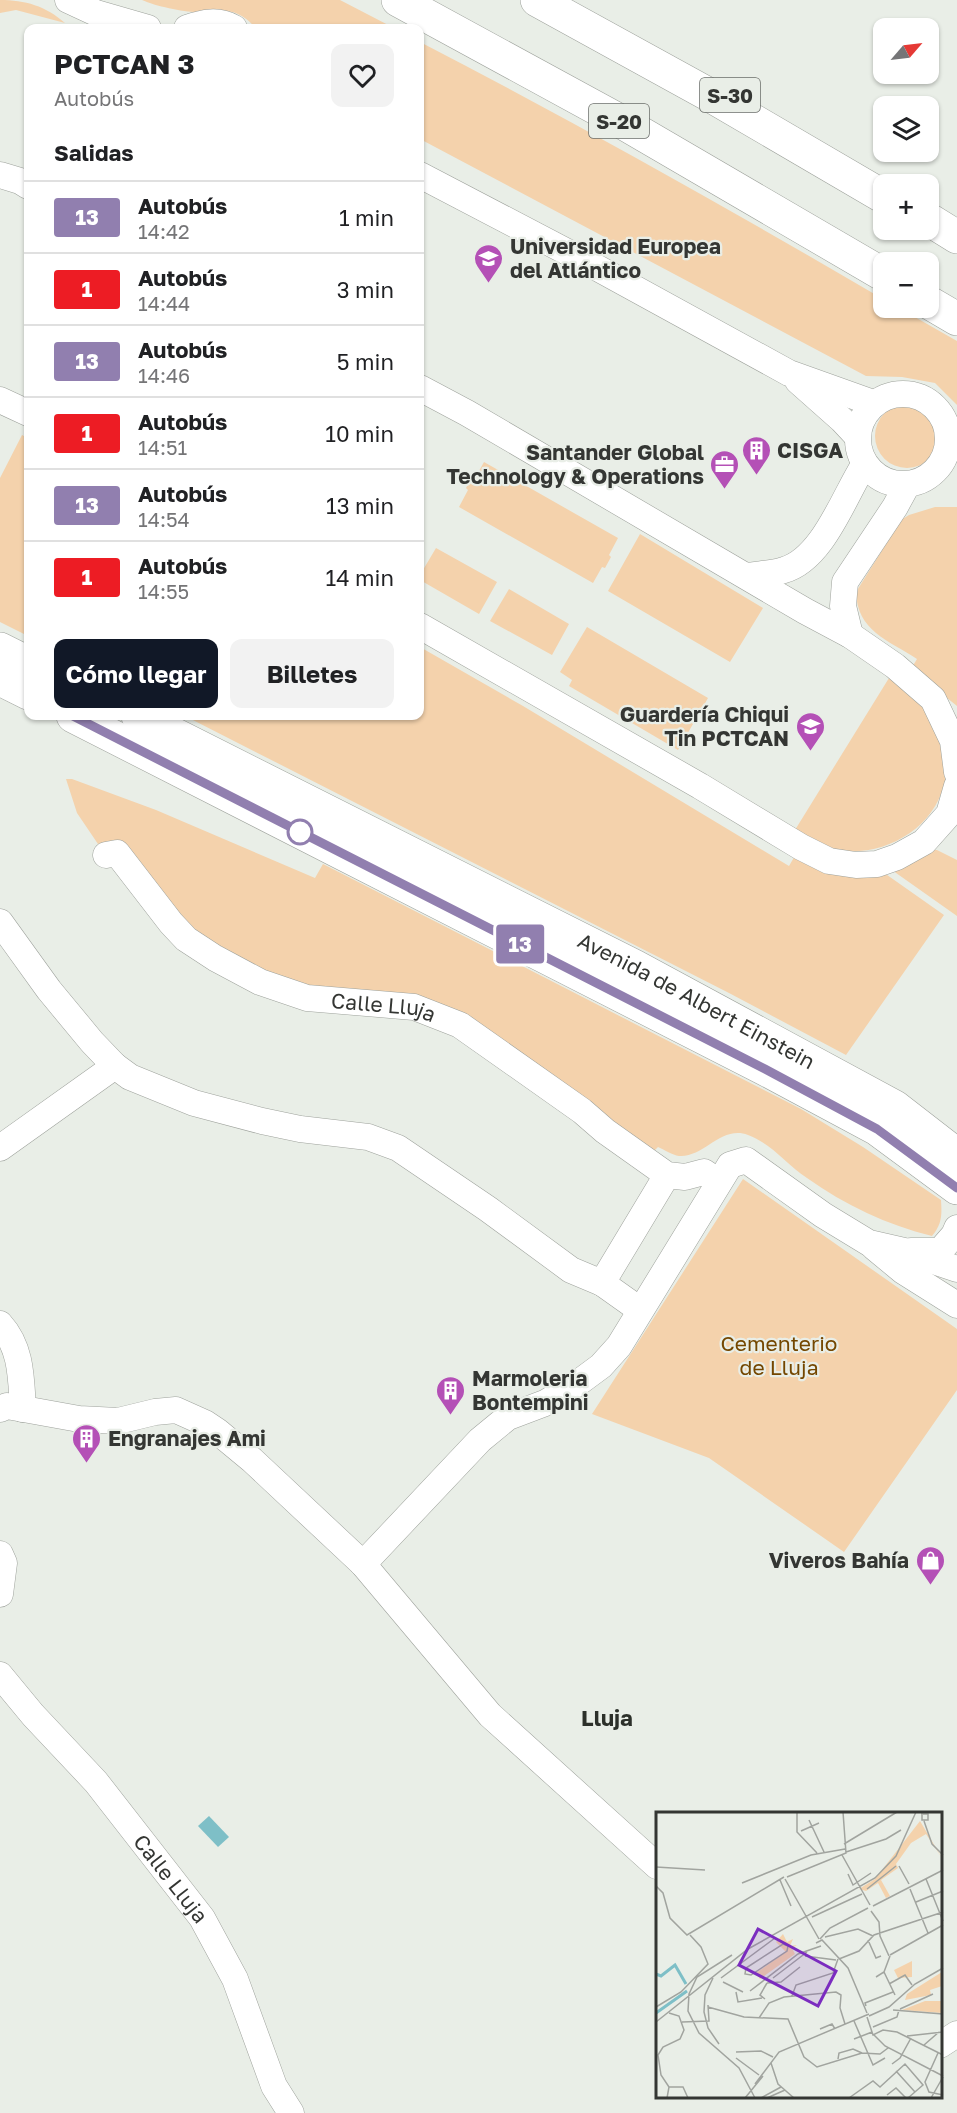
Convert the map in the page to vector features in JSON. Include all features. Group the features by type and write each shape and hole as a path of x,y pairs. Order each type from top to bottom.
{"main road":[{"name":"S-20","path":"396,0 713,174 873,268"},
{"path":"537,0 706,93 873,191"},
{"name":"S-30","path":"576,0 873,183"},
{"path":"939,227 957,239"},
{"path":"939,230 957,239"},
{"path":"939,308 957,319"},
{"path":"0,649 24,661"},
{"path":"0,679 24,691"},
{"name":"Avenida de Albert Einstein","path":"81,720 796,1085 877,1129 957,1188"},
{"name":"Avenida de Albert Einstein","path":"146,720 657,978 895,1107 957,1155"}],"street":[{"path":"68,0 105,21 123,24"},
{"path":"198,24 216,22 222,24"},
{"path":"0,175 24,184"},
{"path":"424,177 592,265 789,373 873,403"},
{"path":"789,373 856,435"},
{"path":"424,390 468,413 850,635 895,666 933,699 953,741 957,772"},
{"path":"907,393 924,398 939,411 947,427 953,450 930,476 907,485 880,479 864,465 858,452 856,435 873,403 888,395 907,393"},
{"path":"0,400 24,411"},
{"path":"747,576 786,570 806,559 825,536 864,465"},
{"path":"850,635 843,606 845,582 907,485"},
{"path":"424,628 801,847 830,861 856,865 877,864 897,857 924,842 950,814 957,786"},
{"name":"Calle Lluja","path":"106,855 117,853 171,923 186,939 215,958 260,981 307,998 414,1007 460,1025 582,1111 605,1131 668,1176"},
{"path":"0,922 49,990 115,1066 130,1077 194,1103 300,1130 368,1137 398,1148 488,1209 571,1270 602,1283 640,1310"},
{"path":"0,1148 115,1066"},
{"path":"363,1564 480,1440 508,1417 545,1403 601,1366 619,1346 730,1166 746,1160 823,1215 869,1243 903,1271 957,1305"},
{"path":"602,1283 668,1176 686,1177 704,1172 719,1182"},
{"path":"904,1251 940,1251 957,1228"},
{"path":"869,1243 904,1251 957,1269"},
{"path":"0,1324 13,1342 18,1354 11,1409 79,1419 117,1421 155,1412 176,1410 205,1423 252,1460 363,1564 490,1715 656,1865"},
{"path":"0,1554 4,1563 0,1594"},
{"name":"Calle Lluja","path":"0,1675 33,1715 96,1782 202,1918 235,1979 274,2086 291,2113"},
{"path":"942,2044 957,2034"}],"green space":[{"path":"0,0 35,5 65,23 16,10 0,13"},
{"path":"142,0 340,0 386,24 251,24 229,11 197,12 161,6"},
{"path":"424,44 595,135 873,293 873,318 917,318 957,341 957,405 935,383 902,377 866,376 424,141"},
{"path":"901,404 913,404 930,413 937,424 939,436 937,448 930,459 913,468 901,468 889,463 880,454 875,442 875,430 880,418 889,409"},
{"path":"22,435 24,436 24,634 0,622 0,478"},
{"path":"484,462 618,538 605,568 602,567 593,583 459,507 472,477 475,478"},
{"path":"935,507 957,507 957,706 911,669 917,659 885,640 868,625 858,605 856,592 901,520 909,515"},
{"path":"640,534 763,608 730,662 608,591"},
{"path":"436,548 497,582 479,614 424,582 424,568"},
{"path":"509,589 569,624 552,655 490,621"},
{"path":"587,627 708,698 678,750 569,686 572,680 560,672"},
{"path":"424,649 789,866 796,854 880,870 944,915 846,1055 193,720 424,720"},
{"path":"889,678 920,701 934,719 945,759 946,772 938,802 915,829 901,839 884,846 849,851 826,848 795,830"},
{"path":"66,779 72,779 156,810 315,878 323,864 801,1109 863,1147 941,1200 938,1227 932,1236 867,1213 821,1188 799,1173 772,1149 748,1135 729,1134 688,1155 679,1156 658,1147 654,1151 459,1015 287,983 233,961 196,931 156,887 121,842 98,844 77,813"},
{"path":"928,850 937,850 957,860 957,916 889,868"},
{"name":"Cementerio de Lluja","path":"743,1179 957,1329 957,1390 844,1552 709,1458 592,1414"}],"water":[{"path":"209,1816 229,1837 218,1847 198,1826"}],"bus line":[{"name":"13","path":"81,720 765,1069 877,1129 957,1188"}],"place":[{"name":"Universidad Europea del Atlántico","path":"489,284"},
{"name":"CISGA","path":"756,476"},
{"name":"Santander Global Technology & Operations","path":"725,490"},
{"name":"Guardería Chiqui Tin PCTCAN","path":"810,752"},
{"name":"Marmoleria Bontempini","path":"451,1416"},
{"name":"Engranajes Ami","path":"87,1464"},
{"name":"Viveros Bahía","path":"930,1586"}],"district":[{"name":"Lluja","path":"607,1717"}]}
